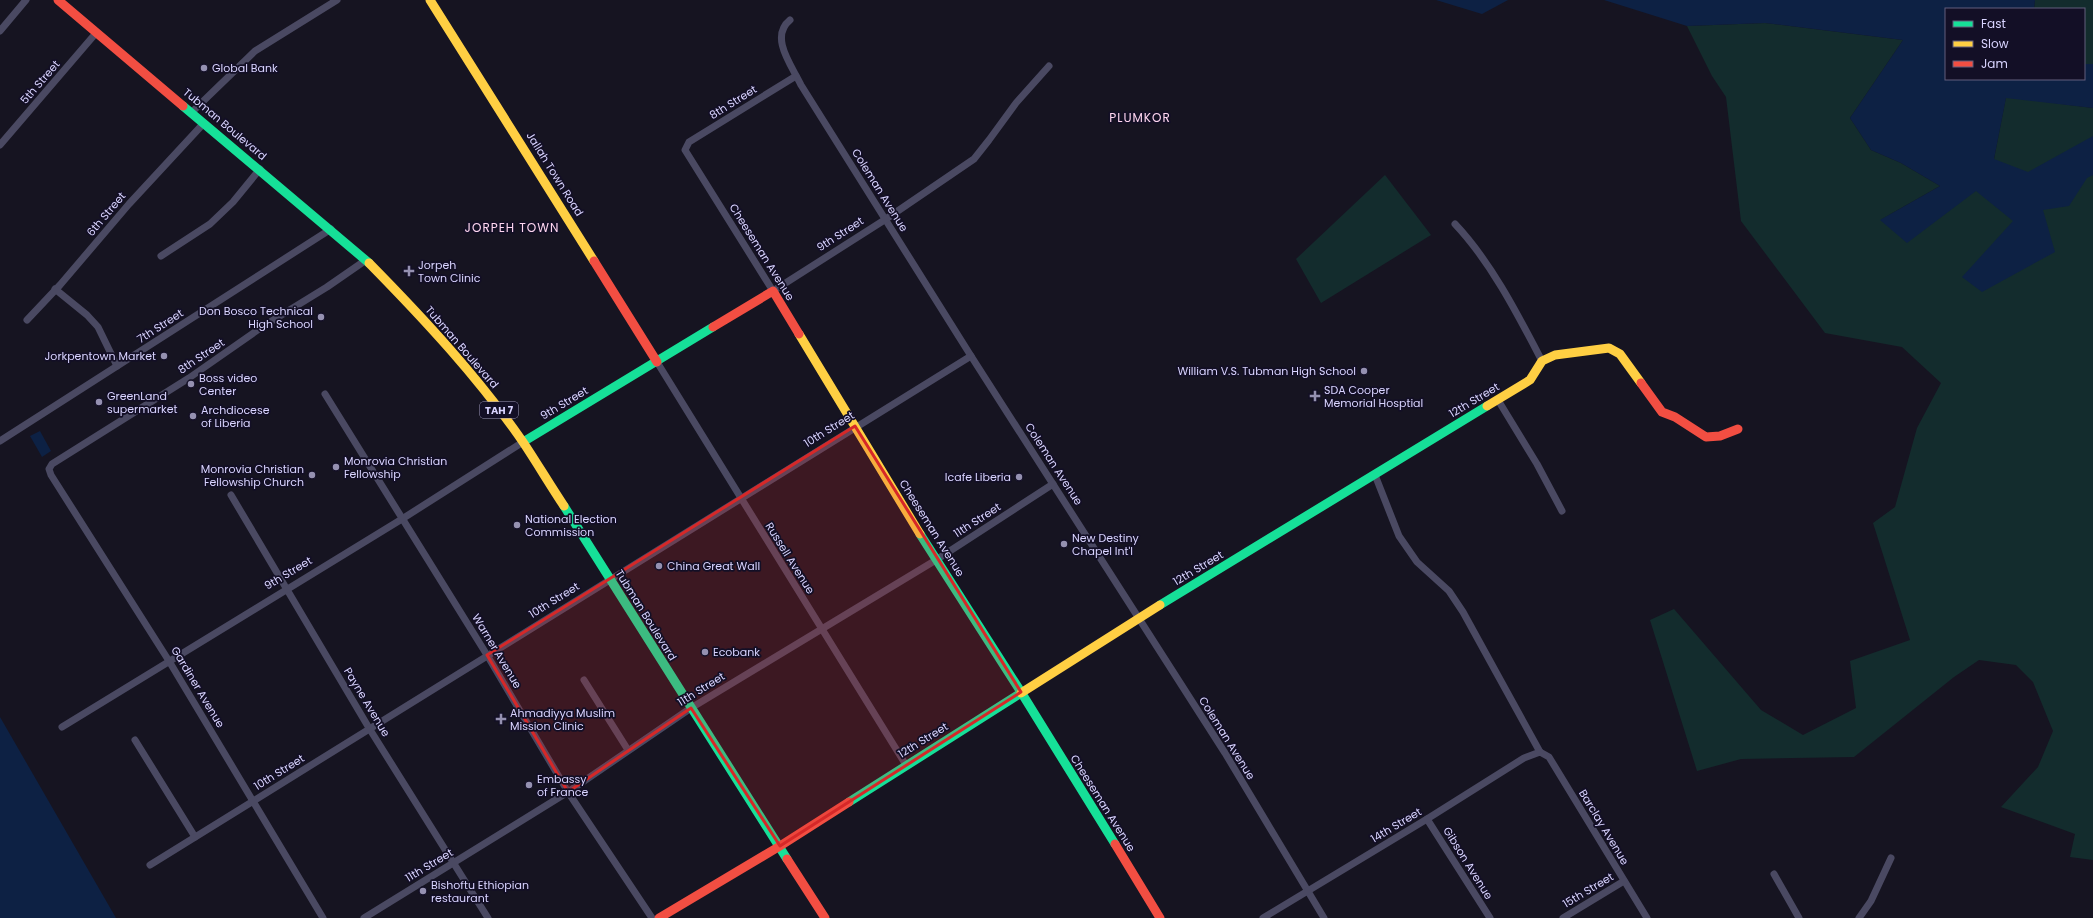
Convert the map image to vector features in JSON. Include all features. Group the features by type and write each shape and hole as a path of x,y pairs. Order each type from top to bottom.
{"main road":[{"name":"Tubman Boulevard","path":"59,0 96,33 332,229 366,260 437,335 486,392 523,442 825,918"},
{"name":"Jallah Town Road","path":"430,0 657,362"},
{"name":"9th Street","path":"523,442 774,291"},
{"name":"Cheeseman Avenue","path":"774,291 936,560 1021,692 1160,918"},
{"path":"1542,361 1560,354 1603,348 1613,349 1620,354 1662,412 1675,417 1706,437 1720,436 1738,429"},
{"name":"12th Street","path":"659,918 780,846 1139,618 1530,380 1542,361"}],"street":[{"path":"0,31 26,0"},
{"path":"192,112 248,57 338,0"},
{"name":"Coleman Avenue","path":"790,20 783,27 780,40 796,76 971,356 1225,753 1324,918"},
{"name":"5th Street","path":"0,145 96,33"},
{"name":"9th Street","path":"774,291 886,219 974,159 1016,103 1049,66"},
{"name":"8th Street","path":"684,150 689,142 796,76"},
{"name":"6th Street","path":"27,320 129,204 204,123"},
{"name":"Cheeseman Avenue","path":"684,150 774,291"},
{"path":"161,256 210,224 233,202 260,169"},
{"path":"1455,224 1466,237 1509,299 1542,361"},
{"name":"7th Street","path":"0,441 332,229"},
{"name":"8th Street","path":"50,469 52,464 189,378 366,260"},
{"path":"55,289 87,315 98,328 117,366"},
{"name":"10th Street","path":"150,865 855,426 971,356"},
{"name":"Russell Avenue","path":"657,362 906,765"},
{"name":"Warner Avenue","path":"325,394 487,655 568,792 652,918"},
{"path":"1498,400 1537,464 1562,511"},
{"name":"9th Street","path":"62,727 169,660 402,519 523,442"},
{"name":"Gardiner Avenue","path":"50,469 51,475 169,660 254,800 323,918"},
{"name":"Barclay Avenue","path":"1375,475 1399,536 1417,562 1449,591 1463,612 1540,752 1549,757 1647,918"},
{"name":"11th Street","path":"364,918 568,792 691,708 936,560 1053,484"},
{"name":"Payne Avenue","path":"231,494 369,728 488,918"},
{"path":"584,680 628,750"},
{"path":"135,740 195,837"},
{"name":"14th Street","path":"1263,918 1427,819 1524,758 1540,752"},
{"name":"Gibson Avenue","path":"1427,819 1490,918"},
{"path":"1859,918 1871,902 1891,858"},
{"path":"1774,874 1799,918"},
{"name":"15th Street","path":"1563,918 1624,881"}],"highlighted area":[{"path":"855,426 1021,692 780,846 691,708 568,792 487,655"}],"green space":[{"path":"2035,0 2093,0 2093,64 2085,64 2085,8 2034,8"},
{"path":"1765,23 1903,40 1850,118 1871,150 1901,163 1940,186 1880,220 1994,159 2006,97 2093,108 2093,860 2070,857 2075,834 2001,807 2038,767 2053,731 2033,682 2016,665 1979,660 1954,677 1854,757 1741,759 1697,771 1650,620 1674,609 1761,710 1803,735 1856,708 1850,661 1910,640 1873,523 1895,507 1917,428 1941,383 1902,347 1825,333 1741,221 1726,97 1712,76 1687,26"},
{"path":"1385,175 1431,235 1321,303 1296,259"}],"water":[{"path":"1436,0 1508,0 1482,14"},
{"path":"1604,0 2035,0 2034,8 1945,8 1945,80 2085,80 2085,64 2093,64 2093,108 2006,98 1994,159 2028,172 2093,136 2093,175 2087,178 2069,206 2043,210 2055,252 1982,292 1962,277 2013,221 1976,191 1907,243 1880,220 1940,186 1901,163 1871,150 1850,118 1903,40 1765,23 1687,26"},
{"path":"40,431 51,451 42,457 30,436"},
{"path":"0,717 116,918 0,918"}],"traffic: fast":[{"path":"183,106 369,263"},
{"path":"523,442 713,327"},
{"path":"1160,605 1487,406"},
{"path":"564,506 787,859"},
{"path":"920,534 1021,692 1115,844"},
{"path":"849,802 1021,693"}],"traffic: slow":[{"path":"430,0 594,261"},
{"path":"369,263 430,327 488,395 523,442 564,506"},
{"path":"799,334 920,534"},
{"path":"1487,406 1530,380 1542,361 1555,355 1609,348 1620,354 1641,383"},
{"path":"1021,693 1160,605"}],"traffic: jam":[{"path":"58,0 183,106"},
{"path":"594,261 657,362"},
{"path":"713,327 773,291 799,334"},
{"path":"1641,383 1662,412 1675,417 1706,437 1720,436 1738,429"},
{"path":"659,918 780,846 849,802"},
{"path":"1115,844 1160,918"},
{"path":"787,859 825,918"}],"place":[{"name":"Global Bank","path":"204,68"},
{"name":"Jorpeh Town Clinic","path":"409,271"},
{"name":"Don Bosco Technical High School","path":"321,317"},
{"name":"Jorkpentown Market","path":"164,356"},
{"name":"William V.S. Tubman High School","path":"1364,371"},
{"name":"Boss video Center","path":"191,384"},
{"name":"SDA Cooper Memorial Hosptial","path":"1315,396"},
{"name":"GreenLand supermarket","path":"99,402"},
{"name":"Archdiocese of Liberia","path":"193,416"},
{"name":"Monrovia Christian Fellowship","path":"336,467"},
{"name":"Monrovia Christian Fellowship Church","path":"312,475"},
{"name":"Icafe Liberia","path":"1019,477"},
{"name":"National Election Commission","path":"517,525"},
{"name":"New Destiny Chapel Int'l","path":"1064,544"},
{"name":"China Great Wall","path":"659,566"},
{"name":"Ecobank","path":"705,652"},
{"name":"Ahmadiyya Muslim Mission Clinic","path":"501,719"},
{"name":"Embassy of France","path":"529,785"},
{"name":"Bishoftu Ethiopian restaurant","path":"423,891"}],"district":[{"name":"PLUMKOR","path":"1140,117"},
{"name":"JORPEH TOWN","path":"512,227"}]}
